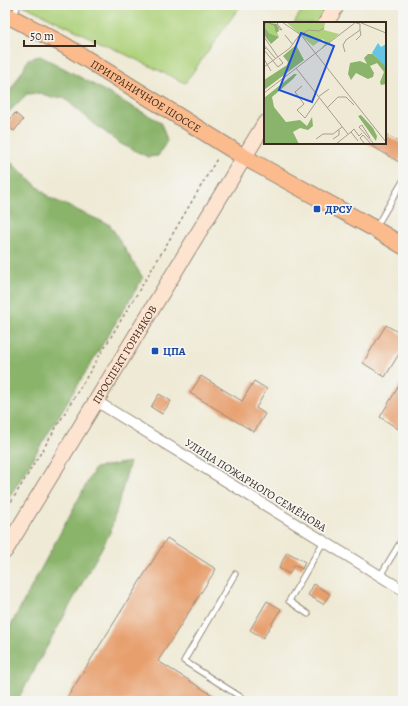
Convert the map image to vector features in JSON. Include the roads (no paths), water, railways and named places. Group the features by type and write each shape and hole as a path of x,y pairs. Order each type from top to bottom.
{"main road":[{"path":"327,22 337,5"},
{"name":"ПРИГРАНИЧНОЕ ШОССЕ","path":"12,12 244,157 403,246"},
{"name":"ПРОСПЕКТ ГОРНЯКОВ","path":"5,551 264,125"}],"street":[{"name":"УЛИЦА ПОЖАРНОГО СЕМЁНОВА","path":"96,401 403,590"}],"lane":[{"path":"375,229 403,181"},
{"path":"380,576 403,538"},
{"path":"308,614 289,602 324,541"},
{"path":"234,574 184,661 247,701"}],"place":[{"name":"ДРСУ","path":"317,209"},
{"name":"ЦПА","path":"155,351"}]}
